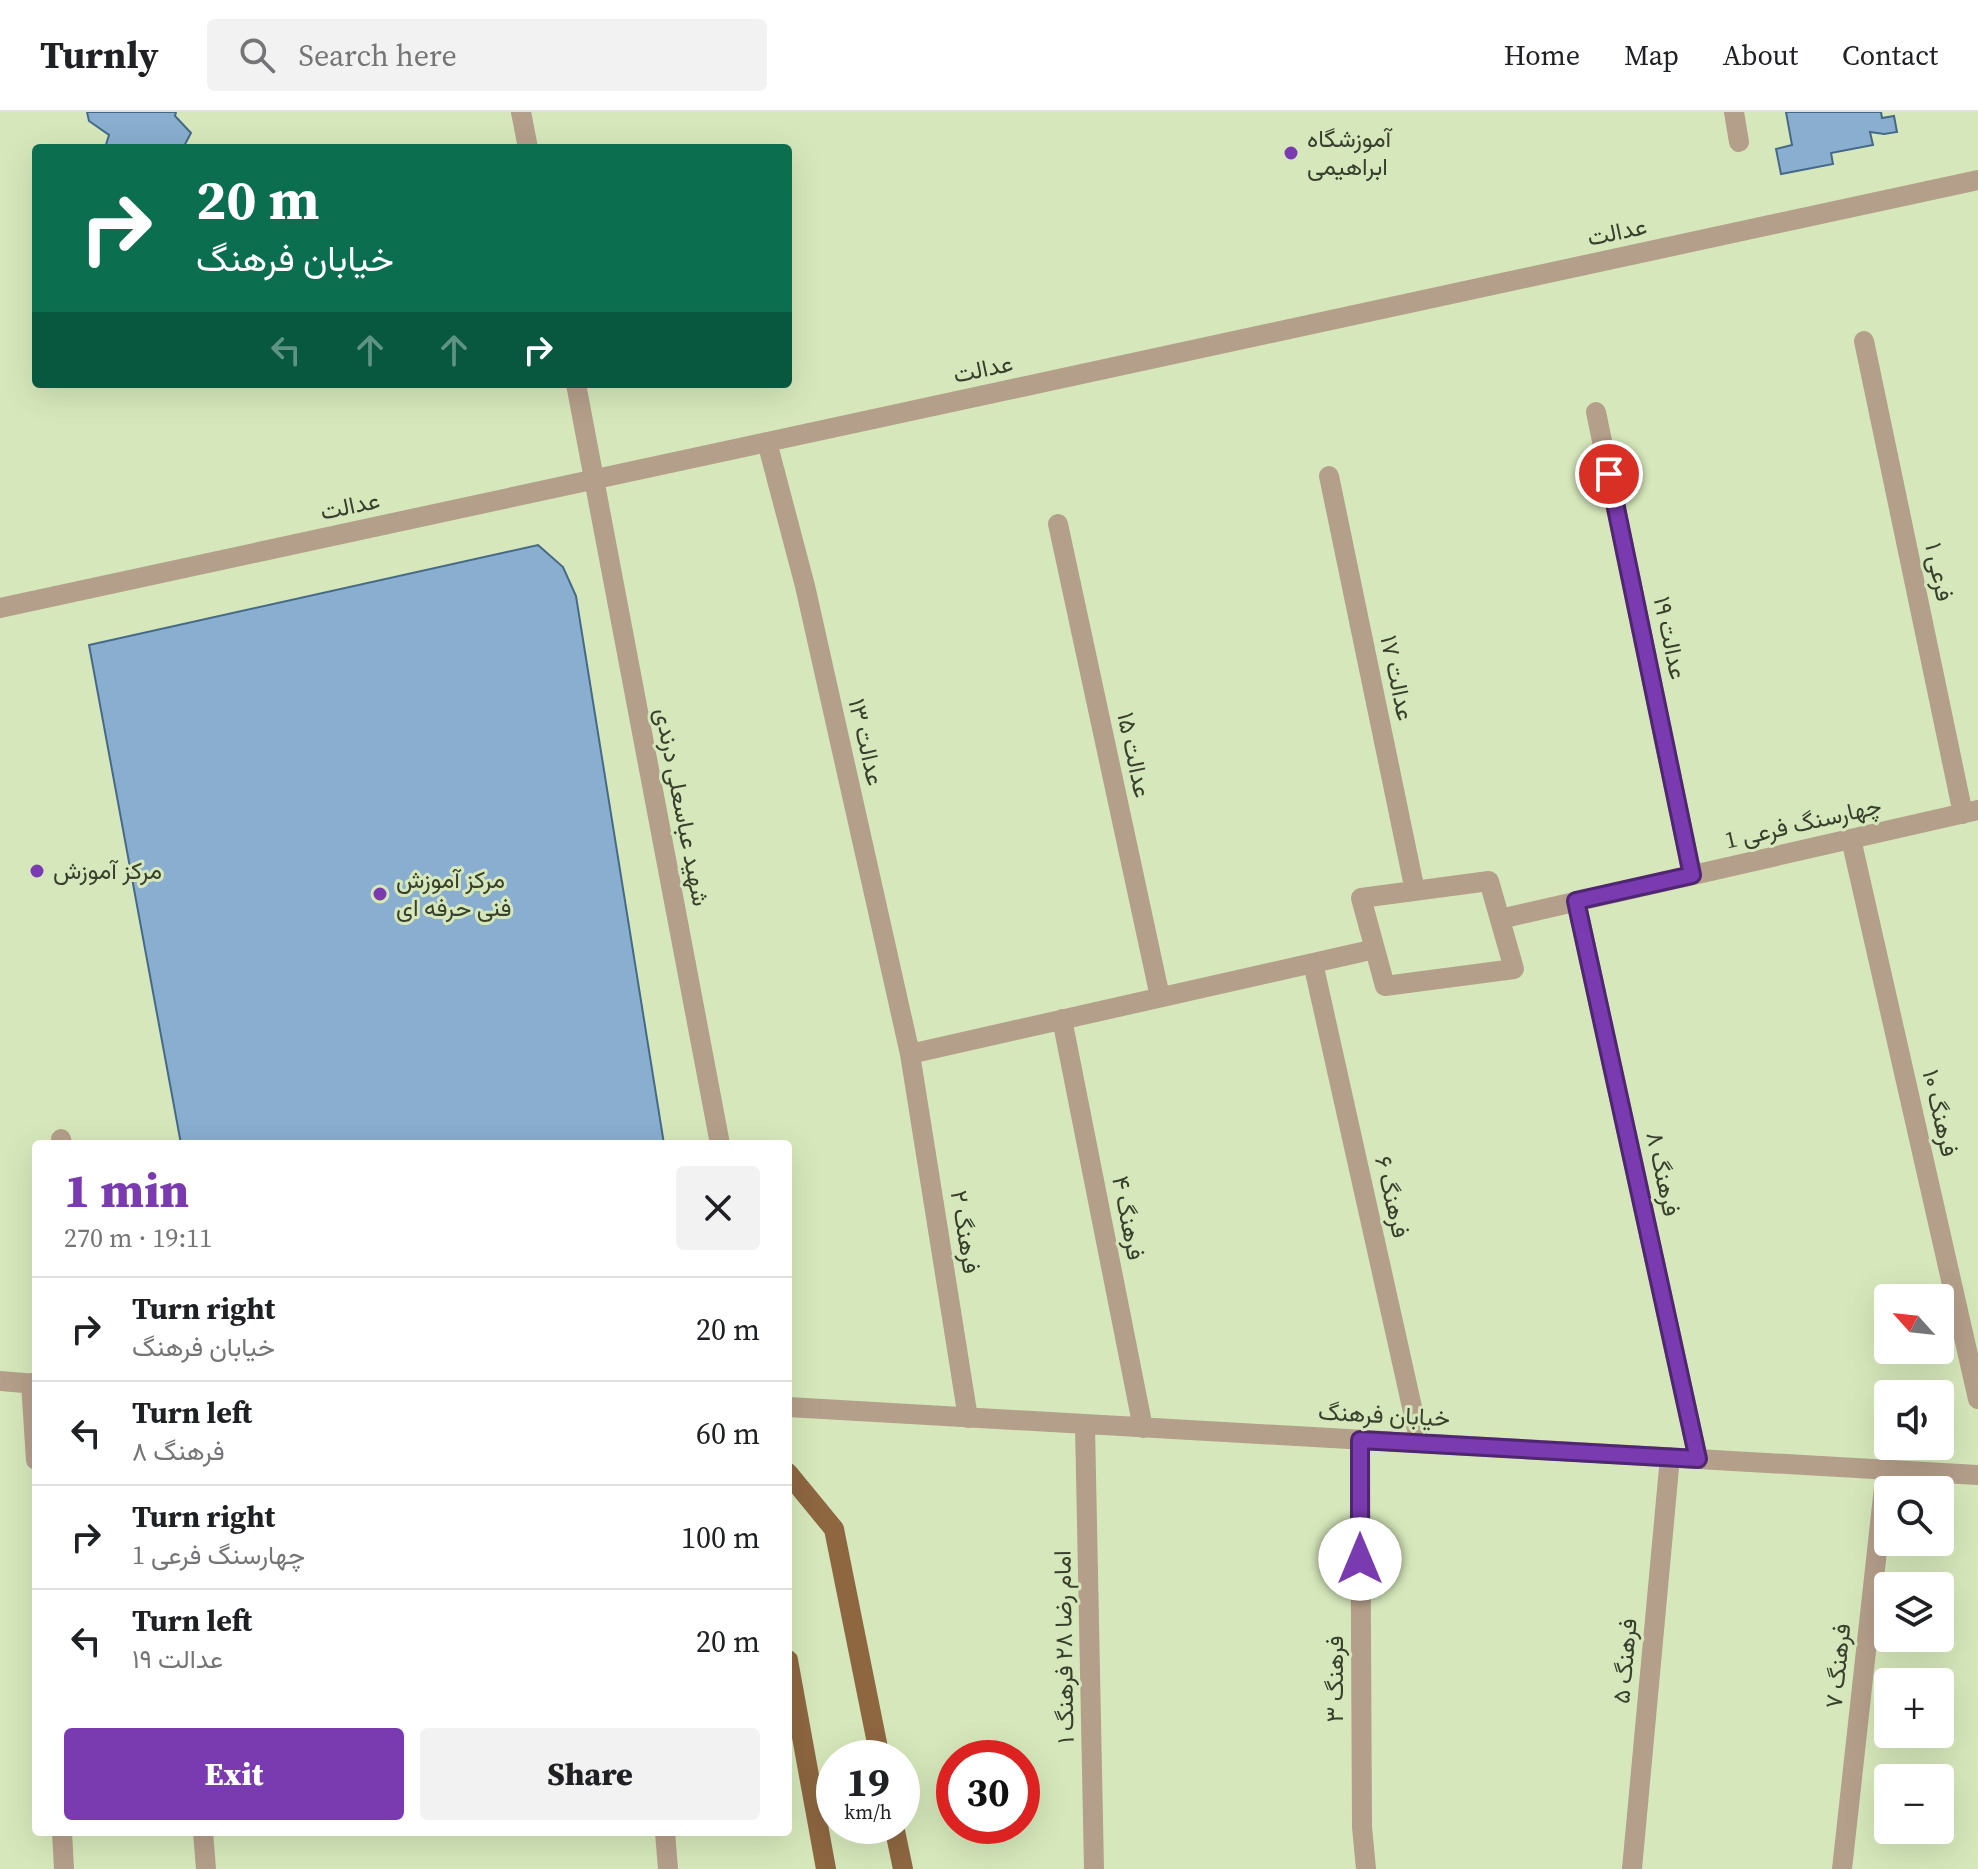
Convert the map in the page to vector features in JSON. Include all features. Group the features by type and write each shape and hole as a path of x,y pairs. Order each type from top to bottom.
{"main road":[{"path":"792,1478 834,1529 876,1740"},
{"path":"792,1682 826,1869"},
{"path":"898,1844 903,1869"}],"street":[{"path":"521,112 527,144"},
{"path":"1734,112 1739,142"},
{"name":"عدالت","path":"0,608 1978,180"},
{"name":"فرعی ۱","path":"1864,341 1970,812"},
{"name":"شهید عباسعلی درندی","path":"577,388 719,1140"},
{"name":"عدالت ۱۹","path":"1596,412 1692,875"},
{"name":"عدالت ۱۳","path":"767,442 805,586 910,1054"},
{"name":"عدالت ۱۷","path":"1329,476 1415,891"},
{"name":"عدالت ۱۵","path":"1058,524 1160,997"},
{"name":"چهارسنگ فرعی 1","path":"1500,919 1970,812"},
{"name":"فرهنگ ۱۰","path":"1851,839 1978,1399"},
{"path":"1489,881 1500,919 1514,969 1385,986 1361,898 1489,881"},
{"name":"فرهنگ ۸","path":"1576,901 1698,1459"},
{"path":"910,1054 1375,949"},
{"name":"فرهنگ ۶","path":"1313,963 1420,1443"},
{"name":"فرهنگ ۴","path":"1062,1019 1143,1428"},
{"name":"فرهنگ ۲","path":"910,1054 968,1418"},
{"path":"0,1381 32,1383"},
{"name":"خیابان فرهنگ","path":"792,1407 1978,1475"},
{"name":"امام رضا ۲۸ فرهنگ ۱","path":"1085,1425 1094,1869"},
{"name":"فرهنگ ۳","path":"1360,1440 1362,1827 1366,1869"},
{"name":"فرهنگ ۵","path":"1632,1869 1670,1457"},
{"name":"فرهنگ ۷","path":"1842,1869 1886,1469"},
{"path":"62,1836 64,1869"},
{"path":"203,1836 206,1869"},
{"path":"665,1836 668,1869"}],"building":[{"path":"87,112 176,112 175,116 191,133 185,144 106,144 109,135 89,121"},
{"path":"1786,112 1881,112 1882,118 1894,116 1897,132 1870,132 1873,145 1831,153 1833,164 1781,174 1776,149 1792,145"},
{"name":"مرکز آموزش فنی حرفه ای","path":"538,545 563,567 576,596 663,1140 180,1140 89,645"}],"place":[{"name":"آموزشگاه ابراهیمی","path":"1291,153"},
{"name":"مرکز آموزش","path":"37,871"},
{"name":"مرکز آموزش فنی حرفه ای","path":"380,894"}],"route":[{"path":"1360,1559 1360,1440 1698,1459 1576,901 1692,875 1609,474"}]}
